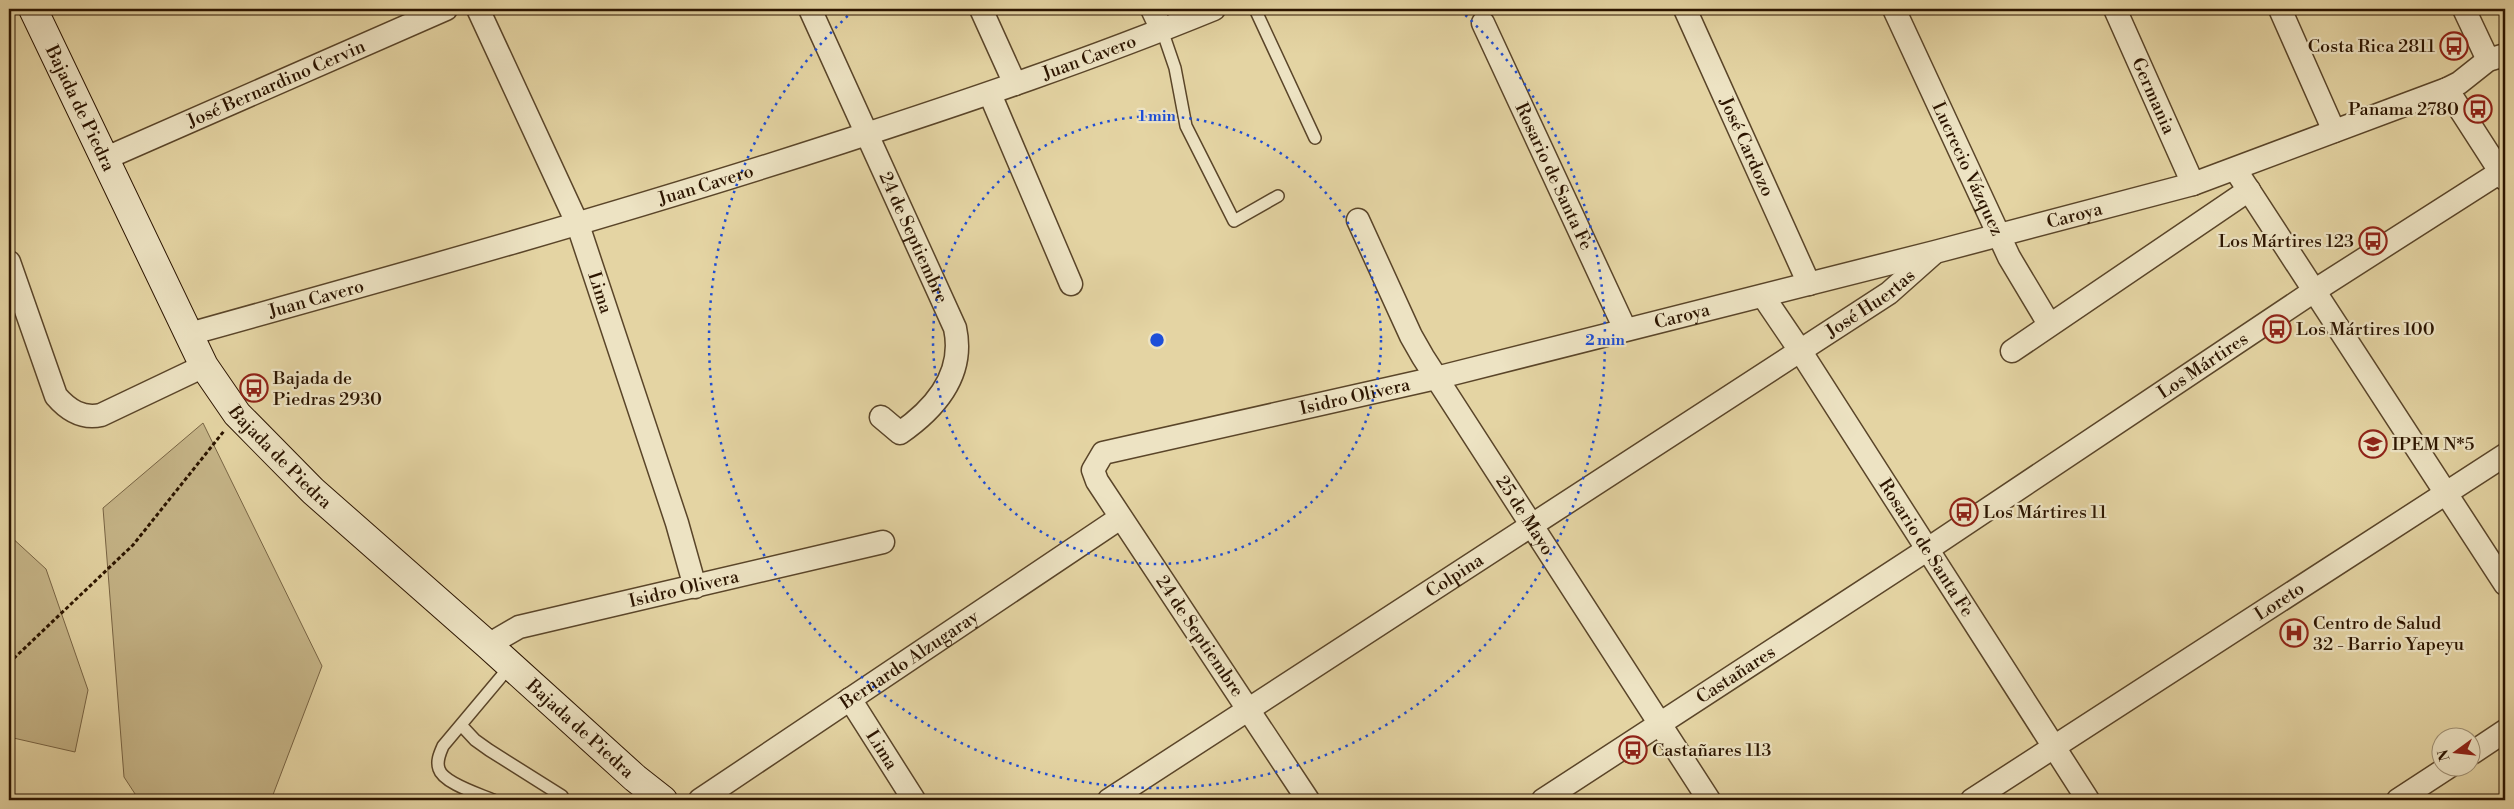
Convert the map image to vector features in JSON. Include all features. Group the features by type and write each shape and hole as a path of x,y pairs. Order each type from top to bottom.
{"main road":[{"name":"Bajada de Piedra","path":"33,9 204,366 237,414 313,491 511,665 635,778 663,800"}],"street":[{"name":"José Bernardino Cervin","path":"104,158 446,9"},
{"name":"Lima","path":"478,9 578,225 677,523 695,587"},
{"name":"24 de Septiembre","path":"810,9 955,328 958,344 956,362 949,383 941,397 912,425 900,433 880,417"},
{"path":"981,9 1015,84"},
{"path":"1152,9 1162,30"},
{"name":"Juan Cavero","path":"189,334 578,225 866,134 990,94 1214,9"},
{"name":"José Cardozo","path":"1684,9 1809,284"},
{"name":"Lucrecio Vázquez","path":"1894,9 2009,257 2049,324"},
{"name":"Germania","path":"2115,9 2193,184"},
{"path":"2280,9 2334,131"},
{"path":"2464,9 2497,57"},
{"name":"Rosario de Santa Fe","path":"1483,23 1625,329"},
{"name":"Caroya","path":"1625,329 1763,296 2193,184 2447,89 2497,57"},
{"path":"2447,89 2504,174"},
{"path":"990,94 1071,284"},
{"path":"2235,169 2505,584"},
{"name":"Los Mártires","path":"1928,549 2314,291 2504,174"},
{"path":"2012,351 2049,324 2249,190"},
{"name":"25 de Mayo","path":"1358,220 1411,336 1436,378 1709,800"},
{"name":"José Huertas","path":"1801,352 1889,294 1935,252"},
{"path":"9,262 56,396 72,410 82,415 101,415 204,366"},
{"name":"Rosario de Santa Fe","path":"1763,296 1801,352 2088,800"},
{"name":"Isidro Olivera","path":"1093,470 1103,453 1436,378 1625,329"},
{"name":"Colpina","path":"1109,800 1801,352"},
{"name":"Loreto","path":"1972,800 2505,455"},
{"name":"24 de Septiembre","path":"1093,470 1097,482 1120,518 1308,800"},
{"name":"Bernardo Alzugaray","path":"700,800 1120,518"},
{"name":"Isidro Olivera","path":"488,645 519,627 883,542"},
{"name":"Castañares","path":"1543,800 1928,549"},
{"name":"Lima","path":"850,700 914,800"},
{"path":"2482,746 2505,731"},
{"path":"2398,800 2435,776"}],"lane":[{"path":"1255,9 1316,138"},
{"path":"1162,30 1175,68 1186,126 1234,221 1278,196"},
{"path":"493,800 444,778 438,768 438,759 443,746 511,665"},
{"path":"461,725 475,740 562,796 564,800"}],"path":[{"path":"9,663 133,545 237,414"}],"shaded area":[{"path":"203,423 322,666 271,800 139,800 124,777 103,508"},
{"path":"9,535 46,569 88,690 75,752 9,737"}],"place":[{"name":"Costa Rica 2811","path":"2454,46"},
{"name":"Panama 2780","path":"2478,109"},
{"name":"Los Mártires 123","path":"2373,241"},
{"name":"Los Mártires 100","path":"2277,329"},
{"name":"Bajada de Piedras 2930","path":"254,388"},
{"name":"IPEM N*5","path":"2373,444"},
{"name":"Los Mártires 11","path":"1964,512"},
{"name":"Centro de Salud 32 - Barrio Yapeyu","path":"2294,633"},
{"name":"Castañares 113","path":"1633,750"}]}
